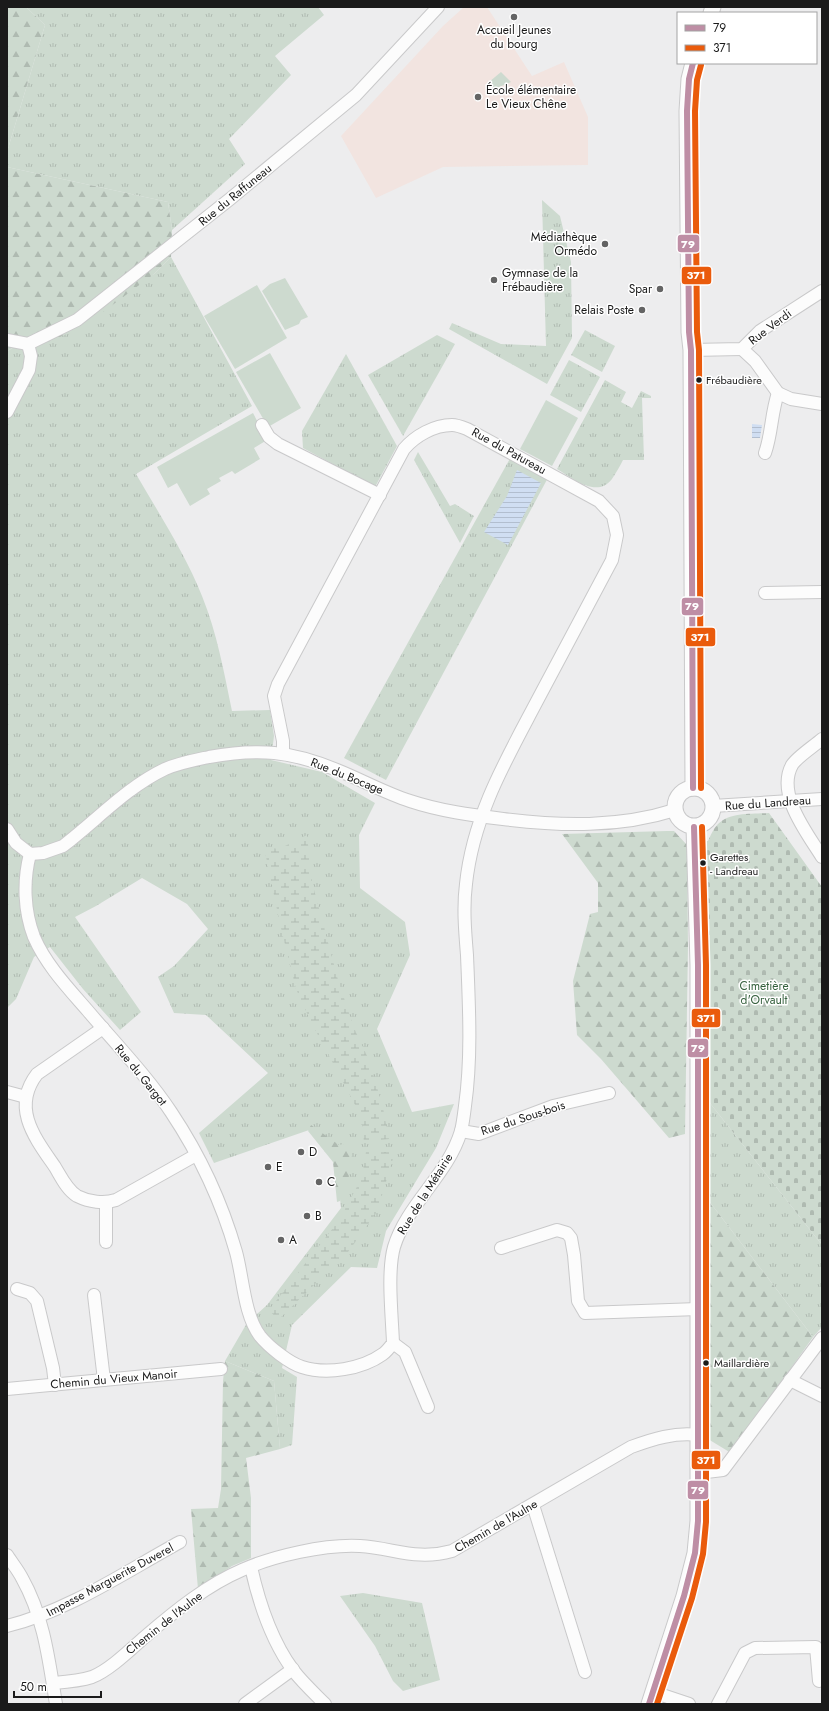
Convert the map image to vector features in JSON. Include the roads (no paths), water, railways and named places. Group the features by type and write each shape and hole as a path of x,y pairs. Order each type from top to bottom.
{"main road":[{"path":"693,64 689,79 687,111 688,332 691,350 693,788"},
{"path":"693,788 701,789 707,792 713,806 712,814 708,820 694,827 687,826 681,821 675,810 676,800 680,794 686,789 693,788"},
{"path":"651,1698 684,1596 695,1553 698,1521 698,965 694,827"}],"street":[{"name":"Rue du Raffuneau","path":"28,344 78,320 266,170 356,95 434,8"},
{"name":"Rue Verdi","path":"691,350 742,349 760,331 822,291"},
{"path":"7,340 28,344 31,356 29,370 7,412"},
{"path":"742,349 755,361 778,393 791,398 822,404"},
{"path":"765,453 769,441 773,408 778,393"},
{"name":"Rue du Patureau","path":"283,753 283,741 274,696 278,684 404,449 410,441 422,434 439,426 453,424 467,429 599,500 613,516 617,535 612,560 490,792 482,816"},
{"path":"262,425 269,437 278,444 380,495"},
{"path":"765,593 822,592"},
{"path":"822,739 793,764 788,776 790,801 795,813 822,857"},
{"name":"Rue du Bocage","path":"30,854 43,853 63,846 143,782 166,769 196,760 237,752 265,751 283,753 312,760 409,801 442,810 482,816 549,824 581,825 632,821 675,810"},
{"name":"Rue du Landreau","path":"713,806 822,799"},
{"name":"Rue de la Métairie","path":"393,1343 391,1265 394,1247 401,1231 450,1155 461,1132 468,1086 469,1054 469,1016 464,918 465,885 470,851 482,816"},
{"path":"7,829 16,843 30,854"},
{"name":"Rue du Gargot","path":"30,854 26,870 25,890 28,913 34,936 44,956 58,974 140,1071 171,1112 196,1155 218,1200 236,1252 248,1307 259,1335 269,1346 301,1367 323,1371 345,1368 369,1362 385,1353 393,1343"},
{"path":"103,1028 37,1074 29,1084 26,1097 27,1114 32,1133 68,1188 77,1196 106,1203 116,1200 196,1155"},
{"path":"7,1092 26,1097"},
{"name":"Rue du Sous-bois","path":"461,1132 479,1134 553,1106 608,1093"},
{"path":"106,1203 106,1242"},
{"path":"501,1248 557,1230 567,1233 571,1238 574,1255 578,1301 585,1313 698,1309"},
{"path":"17,1289 30,1293 37,1301 53,1368 55,1385"},
{"path":"94,1295 104,1380"},
{"path":"698,1472 723,1470 822,1338"},
{"path":"393,1343 406,1352 428,1407"},
{"name":"Chemin du Vieux Manoir","path":"7,1389 221,1369"},
{"path":"790,1380 822,1396"},
{"name":"Chemin de l'Aulne","path":"53,1683 79,1680 93,1676 117,1660 166,1618 231,1576 251,1567 294,1554 349,1546 361,1546 420,1556 437,1555 452,1551 631,1447 652,1439 674,1435 698,1435"},
{"path":"533,1505 585,1672"},
{"name":"Impasse Marguerite Duverel","path":"7,1626 59,1609 180,1542"},
{"path":"7,1555 22,1579 38,1617 47,1647 56,1704"},
{"path":"251,1567 263,1611 273,1636 293,1669 325,1704"},
{"path":"718,1704 745,1653 755,1648 816,1647 819,1681"},
{"path":"244,1704 293,1669"},
{"path":"651,1698 689,1704"}],"water":[{"path":"752,424 762,425 760,438 752,438"},
{"path":"517,470 541,483 508,545 484,532 507,496"}],"place":[{"name":"Accueil Jeunes du bourg","path":"514,17"},
{"name":"École élémentaire Le Vieux Chêne","path":"478,97"},
{"name":"Médiathèque Ormédo","path":"605,244"},
{"name":"Gymnase de la Frébaudière","path":"494,280"},
{"name":"Spar","path":"660,289"},
{"name":"Relais Poste","path":"642,310"},
{"name":"Frébaudière","path":"699,380"},
{"name":"Garettes - Landreau","path":"703,863"},
{"name":"D","path":"301,1152"},
{"name":"E","path":"268,1167"},
{"name":"C","path":"319,1182"},
{"name":"B","path":"307,1216"},
{"name":"A","path":"281,1240"},
{"name":"Maillardière","path":"706,1363"}],"park label":[{"name":"Cimetière d'Orvault","path":"764,993"}]}
